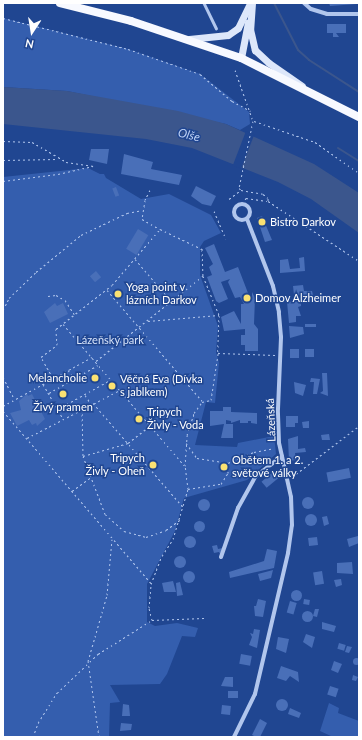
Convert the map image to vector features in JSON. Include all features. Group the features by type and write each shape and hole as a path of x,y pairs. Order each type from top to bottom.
{"main road":[{"path":"60,3 118,17 189,39 241,58 306,88 359,117"}],"street":[{"path":"189,39 228,36 238,28 251,3"},
{"path":"241,58 251,3"},
{"path":"251,3 250,29 255,50 266,61 306,88"},
{"path":"304,3 311,9 327,14 359,14"},
{"path":"243,204 250,210 247,219 239,219 234,213 237,206 243,204"},
{"name":"Lázeňská","path":"234,737 255,694 288,553 292,525 288,481 280,447 278,409 281,355 279,312 270,279 247,219"},
{"path":"221,557 238,508 255,477 282,456"}],"lane":[{"path":"204,3 216,28"}],"path":[{"path":"3,18 128,49 200,74 232,101 251,111"},
{"path":"235,70 251,111 253,121 239,184 241,190"},
{"path":"253,121 315,142 359,173"},
{"path":"3,141 32,142 58,159"},
{"path":"3,160 58,159 94,166 58,174 3,180"},
{"path":"150,190 142,210 142,219 202,249 203,276 219,315 218,353 211,400 202,402 190,423 186,443 185,466 188,489 180,520 151,584 149,608 152,620"},
{"path":"229,199 241,190 257,191 268,198 268,201 359,261"},
{"path":"243,204 246,198 261,202 268,201"},
{"path":"3,310 9,298 81,235 127,213 142,210"},
{"path":"214,211 226,239"},
{"path":"53,378 41,357 57,345 56,329 106,289 135,259 160,229"},
{"path":"135,259 172,301"},
{"path":"96,362 203,276"},
{"path":"106,289 202,402"},
{"path":"48,296 56,295 65,300 74,315"},
{"path":"146,321 219,315"},
{"path":"63,324 185,466"},
{"path":"218,353 281,355"},
{"path":"3,406 92,357"},
{"path":"49,393 98,365"},
{"path":"68,370 74,379"},
{"path":"3,377 15,399"},
{"path":"58,410 111,379"},
{"path":"43,384 64,418"},
{"path":"26,438 120,390"},
{"path":"85,394 91,404"},
{"path":"93,403 184,507"},
{"path":"82,409 83,456 105,514 124,532 146,537 166,530 180,520"},
{"path":"3,411 151,584"},
{"path":"83,456 128,443 150,426"},
{"path":"288,481 359,426"},
{"path":"186,443 197,458 228,463 254,452 280,447"},
{"path":"188,489 221,484 228,473 228,463"},
{"path":"72,491 91,477"},
{"path":"99,737 88,661 107,595 112,538"},
{"path":"33,737 38,723 57,693 88,661 152,620 204,618"}],"green space":[{"path":"3,18 128,49 200,74 249,112 250,124 240,130 226,124 67,91 3,87"},
{"name":"Lázeňský park","path":"88,168 100,174 104,174 106,178 141,199 169,194 211,215 221,233 204,241 200,247 200,275 218,326 216,352 219,363 215,403 206,402 195,445 237,447 238,443 274,436 276,454 247,480 184,498 175,531 147,584 147,622 155,626 177,623 198,628 195,637 182,636 167,674 160,684 110,685 120,702 110,703 109,737 3,737 3,177"},
{"path":"329,703 339,708 338,713 359,721 359,737 333,737 320,731"}],"water":[{"name":"Olše","path":"3,87 67,91 178,111 226,124 314,164 359,193 359,233 311,199 278,182 192,148 146,139 3,124"}],"pier":[{"path":"246,131 254,134 241,169 233,166"}],"building":[{"path":"329,3 357,3 357,4 330,6"},
{"path":"327,24 346,24 346,33 336,33 339,37 333,37 333,33 327,33"},
{"path":"91,149 109,149 107,164 89,160"},
{"path":"124,154 153,162 151,169 182,175 179,185 121,174"},
{"path":"196,186 216,196 211,206 202,204 191,196"},
{"path":"116,187 119,195 115,197 112,188"},
{"path":"262,216 272,240 265,242 257,218"},
{"path":"138,229 148,235 136,255 126,249"},
{"name":"Domov Alzheimer","path":"214,244 225,272 238,267 248,293 252,297 252,292 255,298 254,324 258,329 258,351 245,351 245,345 241,345 241,335 245,335 245,329 224,331 221,317 234,311 241,324 241,304 244,304 240,297 235,298 228,282 230,279 221,282 228,299 219,303 216,301 207,277 212,275 209,267 213,264 205,248"},
{"path":"304,257 305,271 280,273 280,260 288,259 290,269 300,268 299,258"},
{"path":"96,271 101,277 95,282 90,276"},
{"path":"303,285 304,291 312,291 313,295 294,295 293,286"},
{"path":"301,301 301,306 298,307 301,316 296,316 296,322 289,323 287,302"},
{"path":"55,303 57,306 63,303 68,314 50,323 44,312"},
{"path":"305,324 316,324 316,327 305,327"},
{"path":"289,326 303,327 304,334 290,338"},
{"path":"290,349 299,349 299,358 290,358"},
{"path":"305,349 314,349 314,357 305,357"},
{"path":"322,373 327,373 328,396 320,393 323,391"},
{"path":"311,378 320,379 317,394 313,394 314,382 310,382"},
{"path":"294,382 306,385 303,396 295,393"},
{"path":"27,394 28,396 32,394 45,419 37,426 36,423 32,425 29,420 17,426 10,413 21,410 19,401"},
{"path":"223,407 231,407 231,412 257,413 257,424 251,423 251,421 248,421 248,423 240,423 240,420 231,423 231,421 226,420 226,424 233,424 233,438 221,438 224,424 210,426 210,411 223,411"},
{"path":"286,416 298,416 298,423 295,423 295,427 286,427"},
{"path":"309,421 309,428 303,428 302,422"},
{"path":"329,434 330,440 322,440 321,435"},
{"path":"298,436 298,449 305,448 306,452 295,453 296,460 289,461 288,439"},
{"path":"248,456 252,456 254,460 252,464 248,464 246,462 246,458"},
{"path":"349,468 351,478 328,482 326,472"},
{"path":"273,472 278,478 267,488 262,482"},
{"path":"306,497 310,497 314,503 310,509 306,509 302,505 302,501"},
{"path":"202,499 206,499 210,505 206,511 202,511 198,507 198,503"},
{"path":"311,514 315,516 317,520 315,524 311,526 307,524 305,520 307,516"},
{"path":"327,516 329,524 324,526 322,517"},
{"path":"199,520 203,522 205,526 203,530 199,532 195,530 193,526 195,522"},
{"path":"188,536 192,536 196,542 192,548 188,548 184,544 184,540"},
{"path":"358,536 359,543 349,547 347,539"},
{"path":"317,537 318,545 309,546 308,538"},
{"path":"217,545 218,549 223,548 220,554 219,552 214,553 212,546"},
{"path":"267,549 277,551 274,568 230,578 229,572 264,561"},
{"path":"182,556 185,557 185,567 178,568 175,567 174,560 175,557"},
{"path":"352,562 353,574 337,573 337,563"},
{"path":"273,570 271,578 260,581 258,574"},
{"path":"187,571 191,571 195,577 191,583 187,583 183,579 183,575"},
{"path":"322,571 324,584 315,585 313,572"},
{"path":"341,579 342,585 336,587 334,580"},
{"path":"173,581 176,592 164,592 162,583"},
{"path":"180,582 183,595 177,596 176,583"},
{"path":"294,590 298,590 300,591 300,599 294,600 291,597 291,593"},
{"path":"258,599 266,601 263,617 255,616 254,606 256,606"},
{"path":"304,599 310,600 309,605 303,604"},
{"path":"290,601 297,603 293,614 287,613"},
{"path":"315,609 319,609 317,617 313,616"},
{"path":"305,611 309,611 311,612 311,620 305,621 302,618 302,614"},
{"path":"322,622 336,626 334,632 322,629"},
{"path":"254,629 260,630 257,648 249,645 252,637 250,633 253,634"},
{"path":"306,634 315,637 312,648 303,642"},
{"path":"278,637 289,639 286,653 276,649"},
{"path":"339,643 346,645 344,651 337,649"},
{"path":"347,646 352,647 349,653 345,652"},
{"path":"241,654 252,656 250,666 239,664"},
{"path":"356,658 359,661 356,664 353,661"},
{"path":"334,661 342,664 338,673 331,670"},
{"path":"281,666 298,672 299,682 290,676 286,681 277,678"},
{"path":"353,675 358,677 356,681 352,680"},
{"path":"225,677 233,677 233,687 221,686"},
{"path":"330,686 339,689 336,697 327,695"},
{"path":"228,691 238,691 238,698 228,698"},
{"path":"284,699 287,700 287,710 280,711 277,710 276,703 277,700"},
{"path":"123,704 129,705 130,716 122,716"},
{"path":"222,705 231,706 230,715 221,714"},
{"path":"290,708 301,713 299,718 288,714"},
{"path":"260,719 267,723 260,737 256,737 252,735"},
{"path":"121,723 132,724 131,730 120,731"}],"waterway":[{"path":"274,3 298,50 309,60 359,92"},
{"path":"338,148 359,161"}],"place":[{"name":"Bistro Darkov","path":"262,222"},
{"name":"Yoga point v lázních Darkov","path":"118,294"},
{"name":"Domov Alzheimer","path":"247,298"},
{"name":"Melancholie","path":"95,378"},
{"name":"Věčná Eva (Dívka s jablkem)","path":"112,386"},
{"name":"Živý pramen","path":"63,394"},
{"name":"Tripych Živly - Voda","path":"139,419"},
{"name":"Tripych Živly - Oheň","path":"153,465"},
{"name":"Obětem 1. a 2. světové války","path":"224,467"}]}
